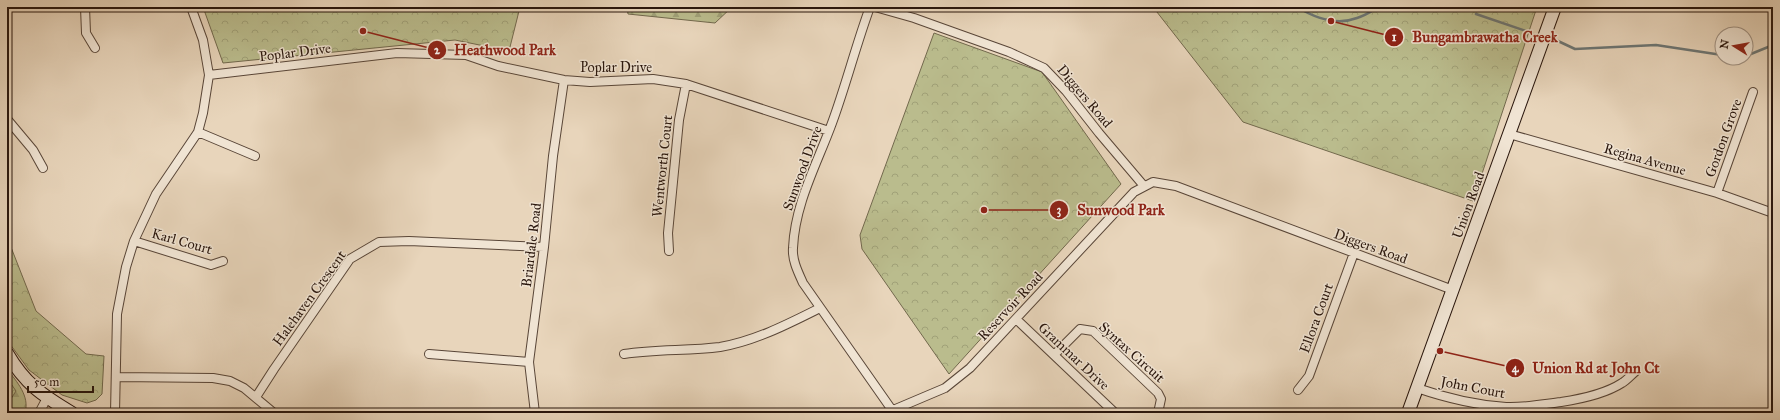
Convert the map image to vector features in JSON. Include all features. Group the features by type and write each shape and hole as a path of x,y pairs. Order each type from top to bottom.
{"main road":[{"name":"Union Road","path":"1408,413 1555,7"},
{"path":"7,353 20,373 47,398 72,413"}],"street":[{"path":"85,7 86,32 95,48"},
{"path":"115,413 117,377 117,314 126,267 134,241 156,194 198,132 209,75 203,40 192,7"},
{"name":"Sunwood Drive","path":"870,7 829,131 799,209 792,250 795,266 803,283 889,412"},
{"name":"Diggers Road","path":"876,7 914,18 1009,52 1044,68 1066,91 1099,134 1144,186"},
{"name":"Poplar Drive","path":"209,75 397,53 466,55 498,66 564,80 590,82 653,79 686,84 829,131"},
{"name":"Briardale Road","path":"535,413 529,362 544,247 553,156 564,80"},
{"name":"Wentworth Court","path":"669,251 668,233 679,120 686,84"},
{"name":"Gordon Grove","path":"1717,193 1753,92"},
{"path":"7,119 33,150 43,168"},
{"path":"198,132 255,156"},
{"name":"Regina Avenue","path":"1509,134 1717,193 1773,213"},
{"name":"Diggers Road","path":"1134,192 1153,182 1176,186 1453,290"},
{"name":"Reservoir Road","path":"889,412 945,388 970,368 1134,192"},
{"name":"Halehaven Crescent","path":"256,397 350,258 379,242 409,240 544,247"},
{"name":"Karl Court","path":"134,241 211,265 223,261"},
{"name":"Ellora Court","path":"1298,390 1309,376 1354,253"},
{"path":"624,354 648,350 720,347 766,334 820,308"},
{"name":"Grammar Drive","path":"1016,319 1115,413"},
{"name":"Syntax Circuit","path":"1054,355 1080,329 1093,331 1158,393 1161,400 1158,413"},
{"path":"429,354 529,362"},
{"name":"John Court","path":"1417,388 1476,404 1508,407 1574,400 1596,394 1622,383 1636,371"},
{"path":"117,377 230,381 244,388 274,413"},
{"path":"39,413 47,398"}],"green space":[{"path":"203,7 520,7 509,51 455,40 223,63"},
{"path":"627,7 732,7 715,23 628,14"},
{"path":"1153,7 1537,7 1473,201 1243,122"},
{"path":"934,33 1042,72 1121,184 949,374 862,249 860,235"},
{"path":"7,237 36,311 86,354 104,356 102,394 96,400 87,403 62,395 29,370 7,340"},
{"path":"7,369 22,390 26,401 25,413 7,413"},
{"path":"7,378 16,391 7,405"}],"waterway":[{"path":"1297,7 1318,17 1334,21 1349,20 1360,17 1379,7"},
{"path":"1476,14 1532,33"},
{"path":"1558,41 1575,49 1656,45 1714,54"},
{"path":"1754,53 1773,45"}],"place":[{"name":"Bungambrawatha Creek","path":"1331,21"},
{"name":"Heathwood Park","path":"363,31"},
{"name":"Sunwood Park","path":"984,210"},
{"name":"Union Rd at John Ct","path":"1440,351"}]}
